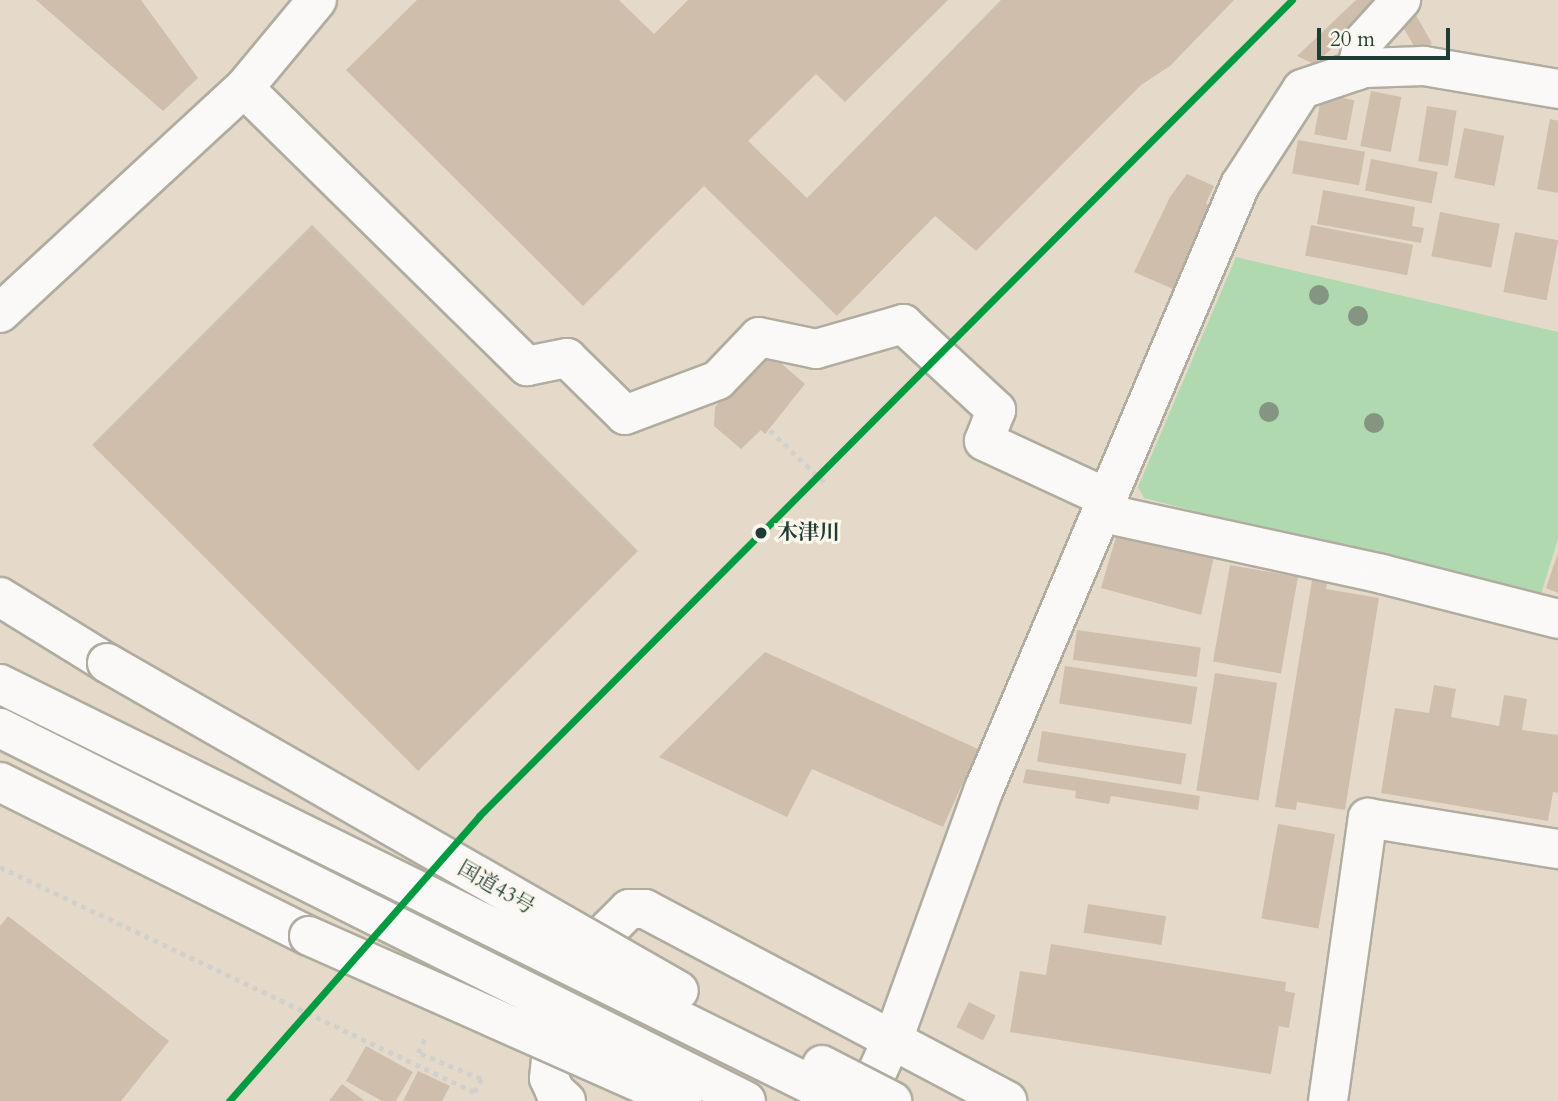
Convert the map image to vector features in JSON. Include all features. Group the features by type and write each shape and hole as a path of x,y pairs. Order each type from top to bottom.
{"main road":[{"path":"0,313 243,88 317,0"},
{"path":"1356,71 1363,42 1401,0"},
{"path":"864,1101 890,1042 984,789 1240,186 1302,89 1356,71 1424,66 1558,89"},
{"path":"243,88 527,366 567,358 625,415 718,380 759,337 816,349 903,324 996,410 984,441 1106,506 1558,619"},
{"name":"国道43号","path":"0,597 107,663 609,953 892,1101"},
{"path":"0,621 107,663"},
{"path":"0,684 844,1101"},
{"path":"0,729 746,1101"},
{"path":"0,782 309,936"},
{"path":"0,812 309,936 682,1101"},
{"path":"1328,1101 1368,818 1558,849"},
{"path":"566,1101 555,1091 549,1078 552,1048 609,929 629,909 660,915 890,1042 1007,1101"}],"path":[{"path":"770,430 827,485"},
{"path":"0,867 474,1092 481,1079 418,1053 426,1035"}],"green space":[{"path":"1236,257 1558,332 1558,539 1539,600 1144,498 1138,487"}],"building":[{"path":"36,0 141,0 198,78 163,111"},
{"path":"417,0 619,0 654,34 688,0 948,0 845,102 816,74 748,141 807,198 1001,0 1234,0 1170,66 1141,85 976,251 935,216 837,316 704,186 583,306 346,70"},
{"path":"1356,0 1378,0 1383,5 1314,64 1297,56"},
{"path":"1414,12 1432,43 1417,52 1399,20"},
{"path":"1371,91 1401,97 1391,152 1360,146"},
{"path":"1322,94 1354,100 1347,141 1314,134"},
{"path":"1427,106 1457,111 1448,166 1418,161"},
{"path":"1550,119 1558,121 1558,193 1537,189"},
{"path":"1464,128 1504,136 1495,186 1454,178"},
{"path":"1298,140 1365,152 1359,185 1292,173"},
{"path":"1371,159 1438,172 1432,203 1365,190"},
{"path":"1187,174 1214,186 1206,203 1212,210 1175,290 1134,272 1170,197"},
{"path":"1323,190 1415,207 1412,226 1424,228 1421,243 1317,224"},
{"path":"1440,212 1500,224 1491,268 1431,256"},
{"path":"312,225 638,551 418,771 92,445"},
{"path":"1311,225 1413,245 1407,275 1305,255"},
{"path":"1515,232 1558,240 1547,300 1503,292"},
{"path":"767,351 805,384 765,434 761,430 741,449 714,426 715,407"},
{"path":"1129,532 1215,552 1201,615 1101,588 1116,537"},
{"path":"1558,553 1558,593 1546,588"},
{"path":"1230,565 1298,577 1281,673 1213,662"},
{"path":"1312,580 1327,583 1326,589 1379,598 1345,810 1297,802 1296,810 1275,807"},
{"path":"1077,630 1201,647 1197,677 1073,660"},
{"path":"765,652 978,749 943,827 812,769 787,817 659,757"},
{"path":"1065,666 1197,687 1191,724 1059,704"},
{"path":"1215,673 1277,683 1259,800 1196,791"},
{"path":"1434,685 1456,689 1451,717 1499,726 1504,695 1527,699 1522,730 1558,735 1558,793 1553,792 1548,821 1381,793 1395,708 1429,713"},
{"path":"1042,731 1186,754 1181,784 1037,762"},
{"path":"1026,769 1200,796 1198,810 1111,796 1109,804 1075,798 1076,791 1023,783"},
{"path":"1278,824 1335,834 1318,929 1261,919"},
{"path":"1088,904 1166,916 1161,945 1083,933"},
{"path":"8,916 169,1041 121,1101 0,1101 0,926"},
{"path":"1051,944 1286,982 1285,991 1295,993 1289,1028 1279,1026 1271,1074 1010,1032 1020,971 1046,975"},
{"path":"969,1002 996,1016 983,1041 956,1027"},
{"path":"366,1046 413,1072 396,1101 382,1101 346,1081"},
{"path":"418,1071 450,1086 442,1101 403,1101"},
{"path":"342,1084 365,1101 329,1101"}],"transit line":[{"path":"229,1101 479,816 1292,0"}],"place":[{"name":"木津川","path":"761,533"}]}
